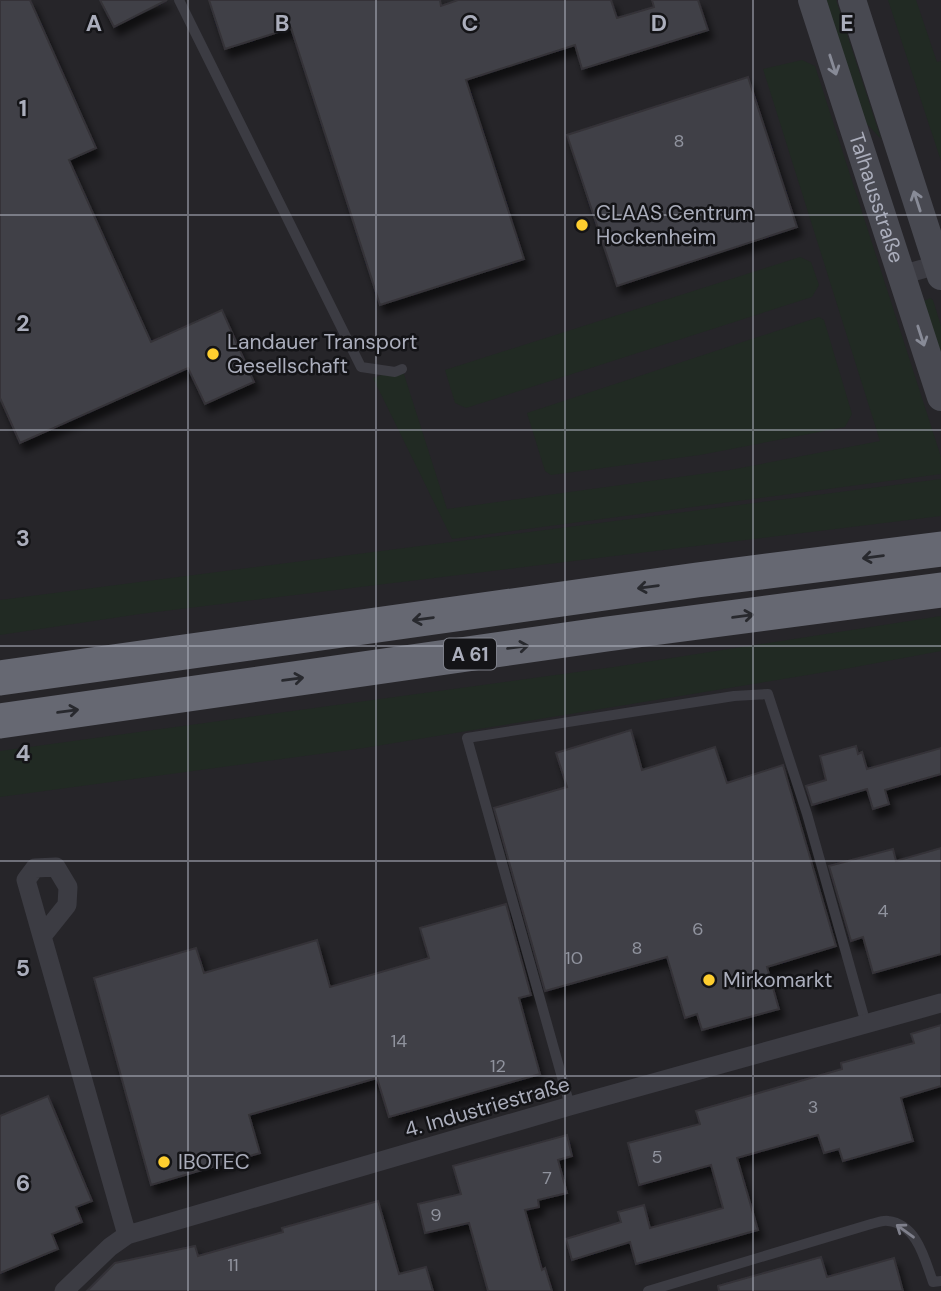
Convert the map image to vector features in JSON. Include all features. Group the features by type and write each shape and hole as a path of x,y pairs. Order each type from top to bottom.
{"highway":[{"name":"A 61","path":"0,678 697,580 941,549"},
{"name":"A 61","path":"0,721 607,634 941,590"}],"main road":[{"name":"Talhausstraße","path":"812,0 941,397"},
{"name":"Talhausstraße","path":"852,0 940,269"}],"street":[{"path":"901,275 940,269"},
{"path":"43,936 127,1236"},
{"name":"4. Industriestraße","path":"64,1291 110,1247 127,1236 570,1106 941,1003"}],"lane":[{"path":"179,0 362,367 395,372 402,369"},
{"path":"570,1106 467,738 734,696 768,694 807,814 866,1024"},
{"path":"648,1291 871,1224 889,1221 907,1230 917,1241 933,1282 941,1280"}],"shaded area":[{"path":"0,0 941,0 941,1291 0,1291"},
{"path":"823,0 836,0 881,139 866,123"},
{"path":"888,0 916,0 937,62 941,61 941,161"},
{"path":"802,60 815,66 941,457 941,474 452,539 373,378 402,368 447,509 730,470 880,441 763,69"},
{"path":"800,257 811,262 819,285 812,297 466,408 455,403 445,370"},
{"path":"930,298 941,326 941,362 924,301"},
{"path":"819,317 824,320 852,414 845,427 700,455 551,475 545,471 527,413"},
{"path":"941,479 941,516 140,614 0,635 0,600"},
{"path":"941,616 941,651 364,748 0,797 0,751 614,667"}],"building":[{"path":"0,0 30,0 96,148 69,160 151,342 222,310 254,382 205,404 188,368 20,443 0,398"},
{"path":"100,0 167,0 114,27"},
{"path":"209,0 440,0 441,6 458,0 611,0 617,18 654,7 652,0 698,0 708,30 582,69 575,45 466,80 524,259 380,305 291,28 225,49"},
{"path":"748,77 797,227 617,286 567,135"},
{"path":"631,730 642,770 715,747 727,783 783,765 836,946 767,967 779,1009 702,1030 697,1014 685,1018 667,957 545,991 494,808 567,787 556,753"},
{"path":"856,746 858,754 862,752 867,769 941,748 941,774 885,790 889,804 873,809 867,789 812,805 806,786 826,780 820,756"},
{"path":"941,848 941,954 873,973 863,937 851,941 829,866 893,849 896,861"},
{"path":"506,904 531,995 519,998 540,1074 389,1117 377,1078 249,1115 260,1153 151,1185 94,978 196,948 204,973 317,940 330,987 429,958 420,928"},
{"path":"941,1025 941,1086 901,1098 913,1141 843,1161 839,1149 824,1153 818,1135 737,1158 758,1230 636,1264 630,1242 572,1260 566,1239 621,1222 618,1212 644,1205 650,1228 723,1208 711,1165 639,1185 628,1143 700,1124 696,1111 842,1069 841,1063 914,1043 911,1034"},
{"path":"48,1096 92,1201 76,1207 82,1222 52,1234 58,1249 0,1273 0,1116"},
{"path":"567,1135 572,1156 558,1160 567,1193 538,1200 539,1207 525,1210 542,1270 545,1268 552,1291 488,1291 469,1223 425,1233 418,1204 461,1194 453,1166"},
{"path":"378,1201 399,1274 426,1267 433,1291 87,1291 115,1263 195,1246 198,1256 283,1232 282,1228"},
{"path":"821,1257 827,1277 894,1258 903,1291 719,1291 718,1286"}],"place":[{"name":"CLAAS Centrum Hockenheim","path":"582,225"},
{"name":"Landauer Transport Gesellschaft","path":"213,354"},
{"name":"Mirkomarkt","path":"709,980"},
{"name":"IBOTEC","path":"164,1162"}]}
